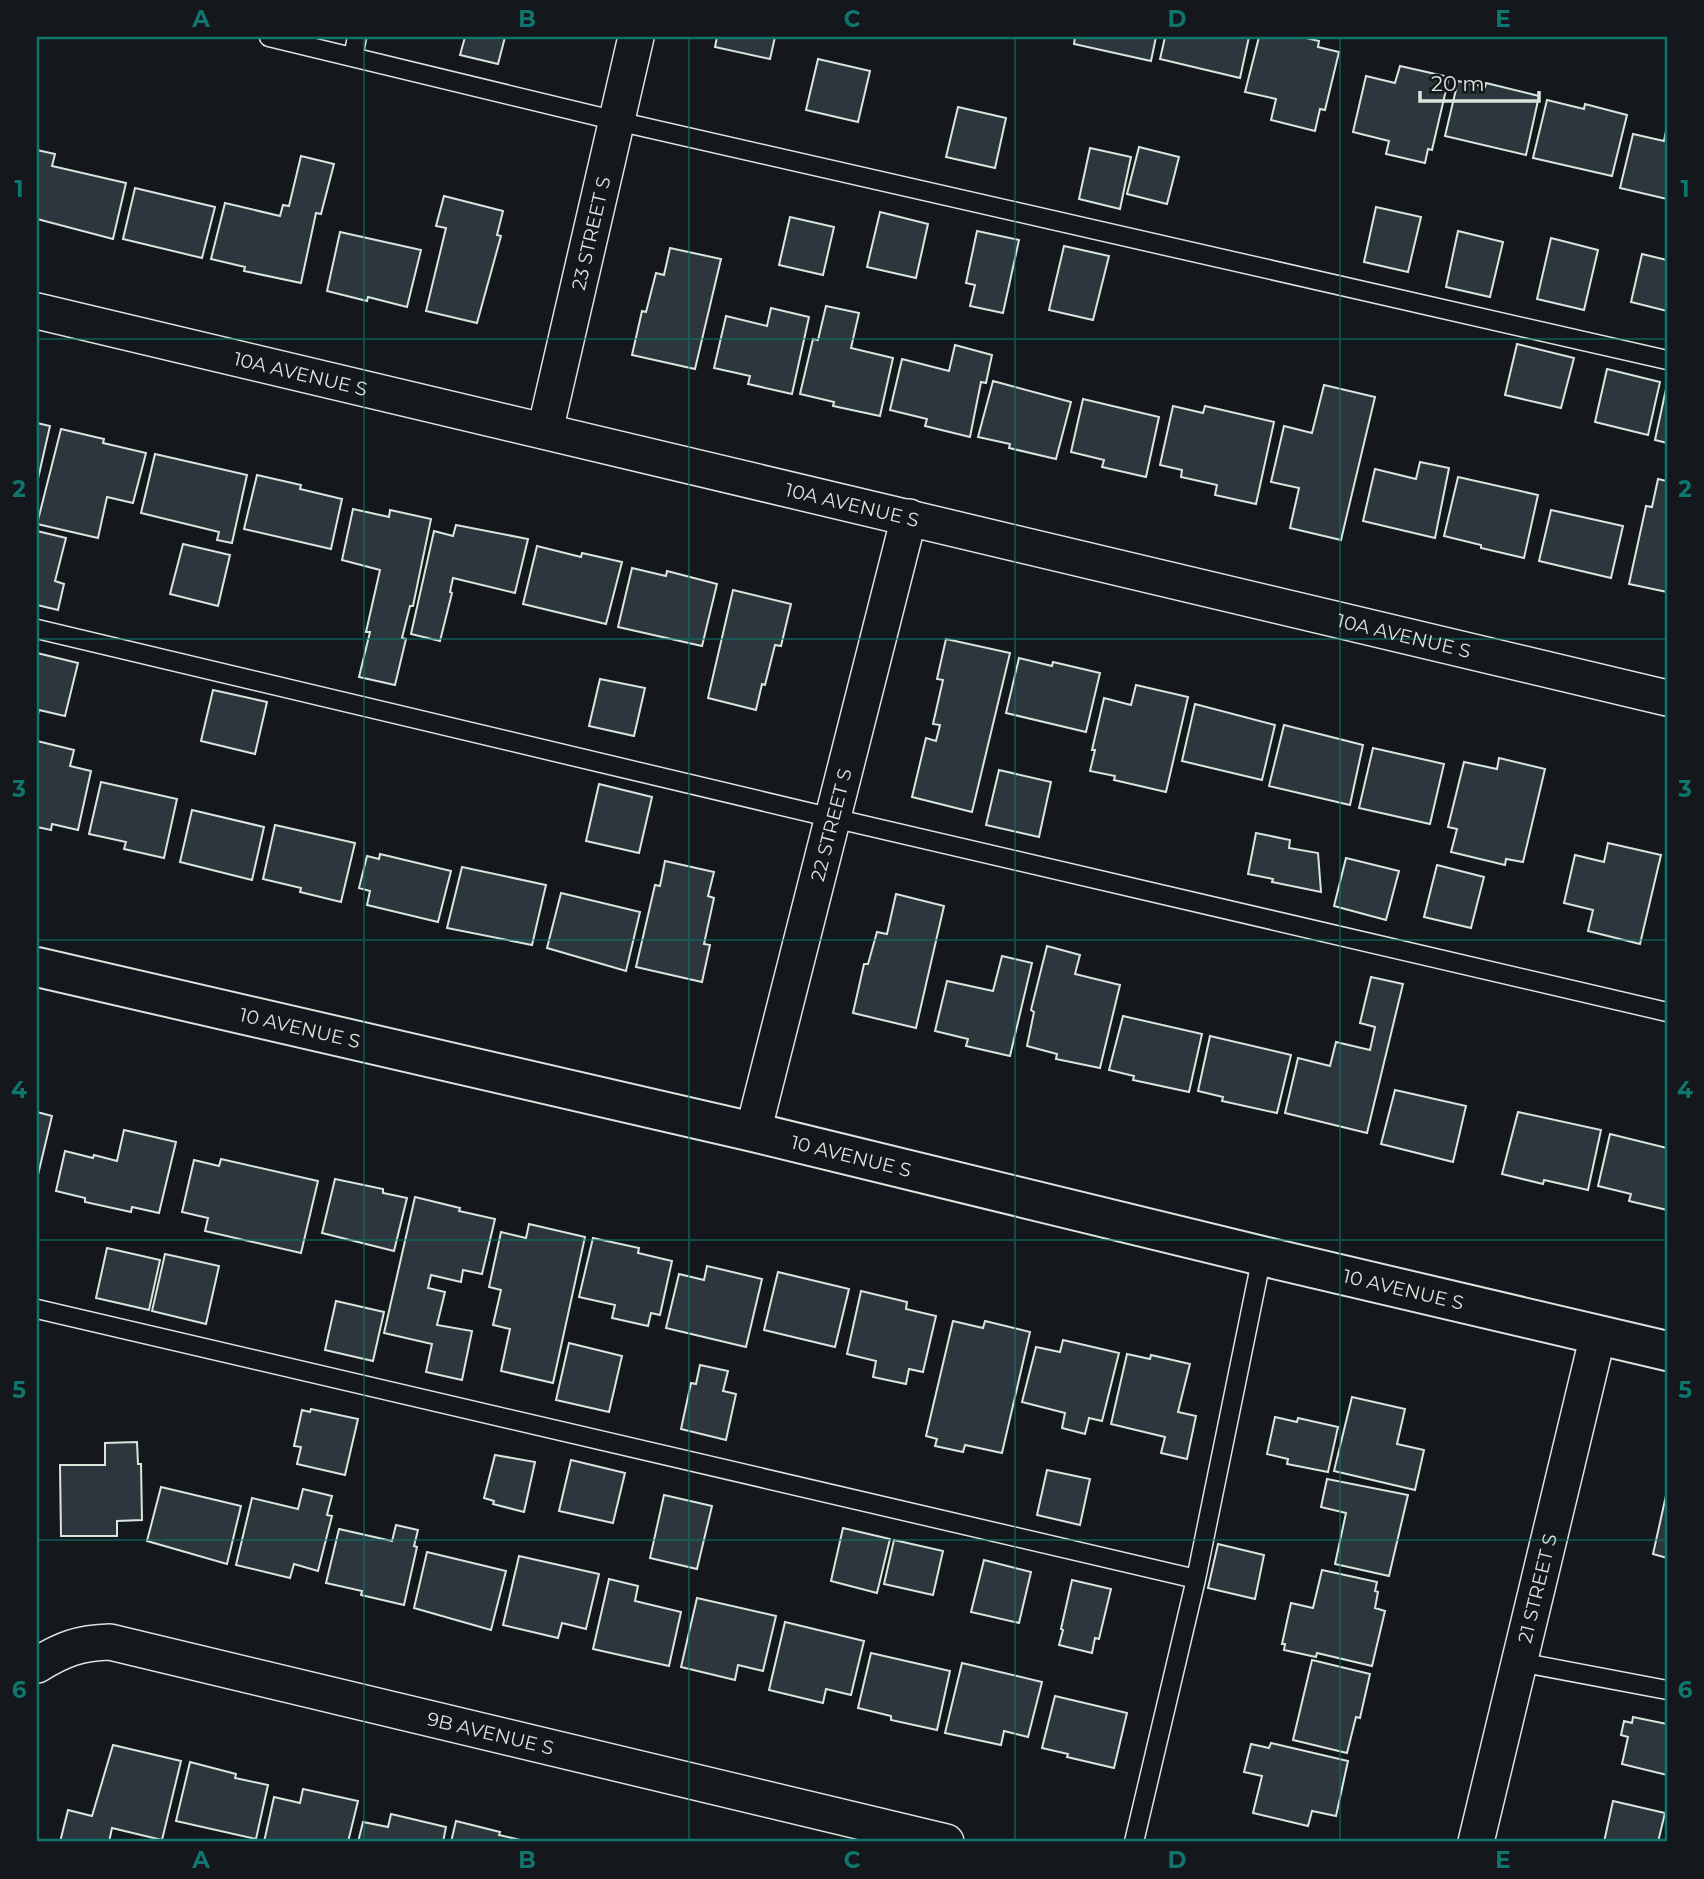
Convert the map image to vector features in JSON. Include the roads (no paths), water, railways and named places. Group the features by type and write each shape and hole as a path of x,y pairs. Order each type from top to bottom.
{"street":[{"name":"23 STREET S","path":"545,431 636,37"},
{"name":"10A AVENUE S","path":"37,311 1667,698"},
{"name":"22 STREET S","path":"753,1132 909,517"},
{"name":"10 AVENUE S","path":"37,967 753,1132 1667,1351"},
{"name":"21 STREET S","path":"1476,1842 1598,1335"},
{"name":"9B AVENUE S","path":"37,1665 66,1648 110,1642 946,1842"}],"lane":[{"path":"269,37 617,121 1667,360"},
{"path":"353,57 357,37"},
{"path":"37,629 1667,1012"},
{"path":"1134,1842 1196,1579 1262,1256"},
{"path":"37,1309 1196,1579"},
{"path":"1519,1662 1667,1690"}]}
